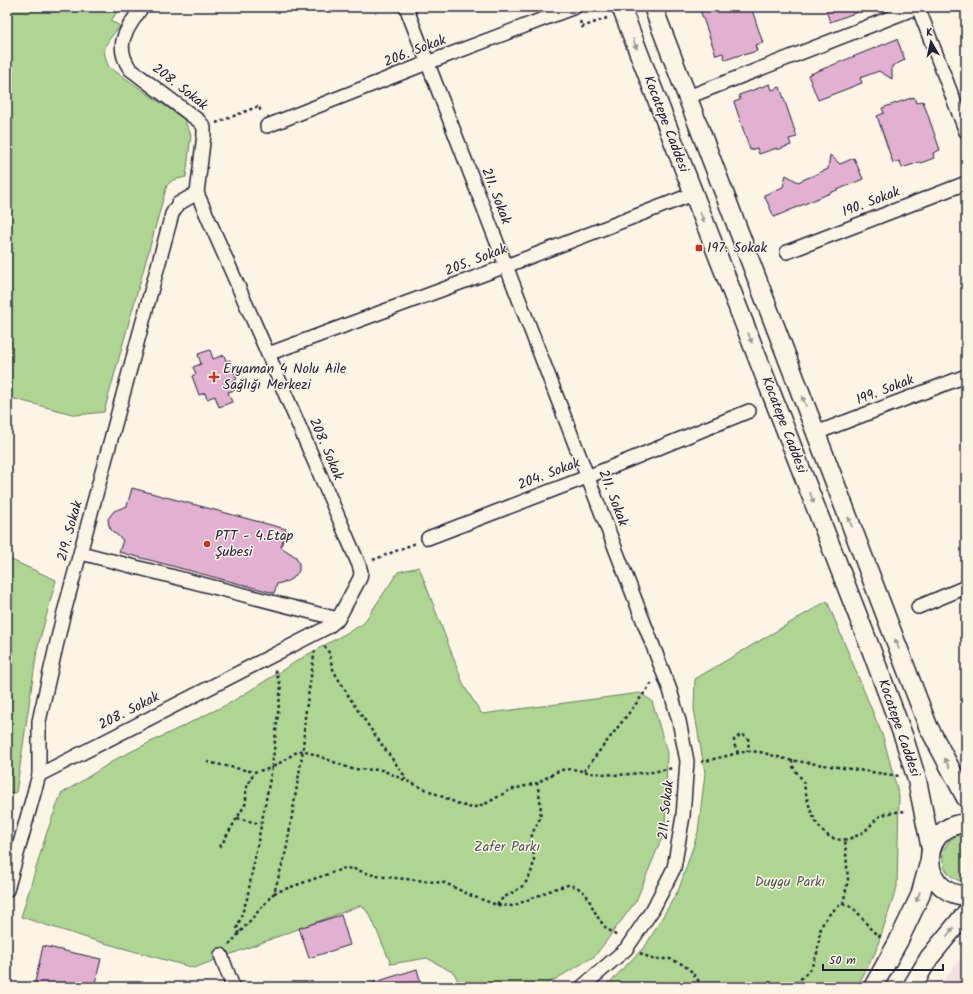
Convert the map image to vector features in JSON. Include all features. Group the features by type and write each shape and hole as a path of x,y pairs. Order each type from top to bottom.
{"main road":[{"name":"Kocatepe Caddesi","path":"653,7 928,726 966,798"},
{"name":"Kocatepe Caddesi","path":"622,10 867,638 904,738 921,794 932,871 937,882 945,889 956,894 966,896"},
{"path":"874,987 920,896 930,854 937,838 945,830 955,825 966,823"},
{"path":"912,987 929,958 966,913"}],"street":[{"name":"208. Sokak","path":"39,775 270,657 317,636 338,619 360,578 361,572 268,354 197,193 204,127 199,121 130,69 124,61 122,41 126,30 142,7"},
{"name":"211. Sokak","path":"406,7 666,680 680,721 686,765 683,816 674,868 653,909 628,946 582,987"},
{"name":"206. Sokak","path":"267,126 575,7"},
{"path":"688,97 918,7 966,132"},
{"name":"190. Sokak","path":"787,252 966,183"},
{"name":"219. Sokak","path":"7,890 39,775 39,721 63,616 172,214 178,204 197,193"},
{"name":"205. Sokak","path":"268,354 506,266 693,194"},
{"name":"199. Sokak","path":"816,433 966,376"},
{"name":"204. Sokak","path":"428,538 749,411"},
{"path":"81,553 338,619"},
{"path":"918,608 966,588"},
{"path":"221,955 233,987"}],"path":[{"path":"582,27 622,10"},
{"path":"204,127 259,106 267,126"},
{"path":"359,565 428,538"},
{"path":"221,955 274,893 286,851 303,750 305,717 317,636"},
{"path":"317,636 329,650 334,672 362,717 404,774 405,781"},
{"path":"240,933 237,928 247,899 272,768 281,686 270,657"},
{"path":"584,771 651,684 666,680"},
{"path":"738,753 734,740 740,735 748,737 749,741 747,751"},
{"path":"207,762 254,772 272,768 295,753 303,750 352,769 382,770 459,804 472,808 487,803 510,790 537,783 560,770 572,769 617,775 652,772 747,751 760,752 792,760 900,776 903,780"},
{"path":"792,760 791,765 803,781 814,820 824,833 830,837 845,840 857,836 868,830 880,817 910,810"},
{"path":"220,847 246,803 246,789 254,772"},
{"path":"498,905 501,899 525,883 532,869 534,855 531,842 533,830 539,818 540,809 537,783"},
{"path":"237,818 261,824"},
{"path":"843,904 848,880 845,840"},
{"path":"274,893 345,868 354,869 376,876 445,883 472,896 498,905 513,906 554,888 568,885 577,887 586,894 604,926 628,946 653,959 670,959 684,965 692,972 704,987"},
{"path":"792,987 808,972 815,959 819,945 820,931 826,918 836,907 843,904 849,906 856,912 876,934 898,942"}],"shaded area":[{"path":"966,953 966,987 938,987 956,964"}],"green space":[{"path":"7,7 120,7 111,21 120,26 109,40 105,49 106,60 109,67 184,119 191,135 186,177 173,180 167,185 104,412 76,415 7,397"},
{"path":"7,558 56,580 37,650 16,793 7,792"},
{"name":"Zafer Parkı","path":"419,567 464,686 482,714 640,693 652,701 667,752 665,830 636,901 595,956 542,987 461,987 454,973 427,958 391,964 371,917 362,905 194,968 90,939 21,917 47,832 61,794 118,758 230,703 305,656 363,624 398,572"},
{"name":"Duygu Parkı","path":"827,601 883,737 899,796 897,887 875,953 857,987 600,987 610,982 646,945 679,889 698,832 705,773 694,709 695,679"},
{"path":"966,833 966,882 956,879 949,874 944,866 943,858 944,849 949,842 956,836"}],"building":[{"path":"699,7 751,7 763,43 755,45 757,51 725,60 723,53 716,55"},
{"path":"825,7 866,7 866,9 830,22"},
{"path":"897,39 905,60 892,66 892,79 879,71 860,78 862,83 818,100 808,75"},
{"path":"770,84 772,90 780,87 797,137 789,139 791,145 759,154 757,148 750,150 734,102 740,100 739,95"},
{"path":"914,97 916,103 923,101 940,150 933,153 934,158 902,168 900,161 893,163 877,116 884,113 882,108"},
{"path":"830,155 840,164 854,158 863,179 774,217 764,195 783,187 786,175 798,182 828,169"},
{"name":"Eryaman 4 Nolu Aile Sağlığı Merkezi","path":"210,350 213,359 224,355 226,361 230,360 237,379 232,381 235,390 228,392 232,402 219,407 215,396 207,399 205,393 199,395 192,376 196,374 193,367 201,364 198,354"},
{"path":"132,488 286,529 281,547 296,557 299,563 299,571 288,581 277,584 274,593 119,552 123,540 112,531 109,526 108,519 114,511 127,506"},
{"path":"341,915 350,945 309,958 299,928"},
{"path":"43,946 101,959 94,987 34,987"},
{"path":"417,969 422,987 370,987 369,984"}],"place":[{"name":"197. Sokak","path":"699,248"},
{"name":"Eryaman 4 Nolu Aile Sağlığı Merkezi","path":"214,377"},
{"name":"PTT - 4.Etap Şubesi","path":"207,544"}]}
